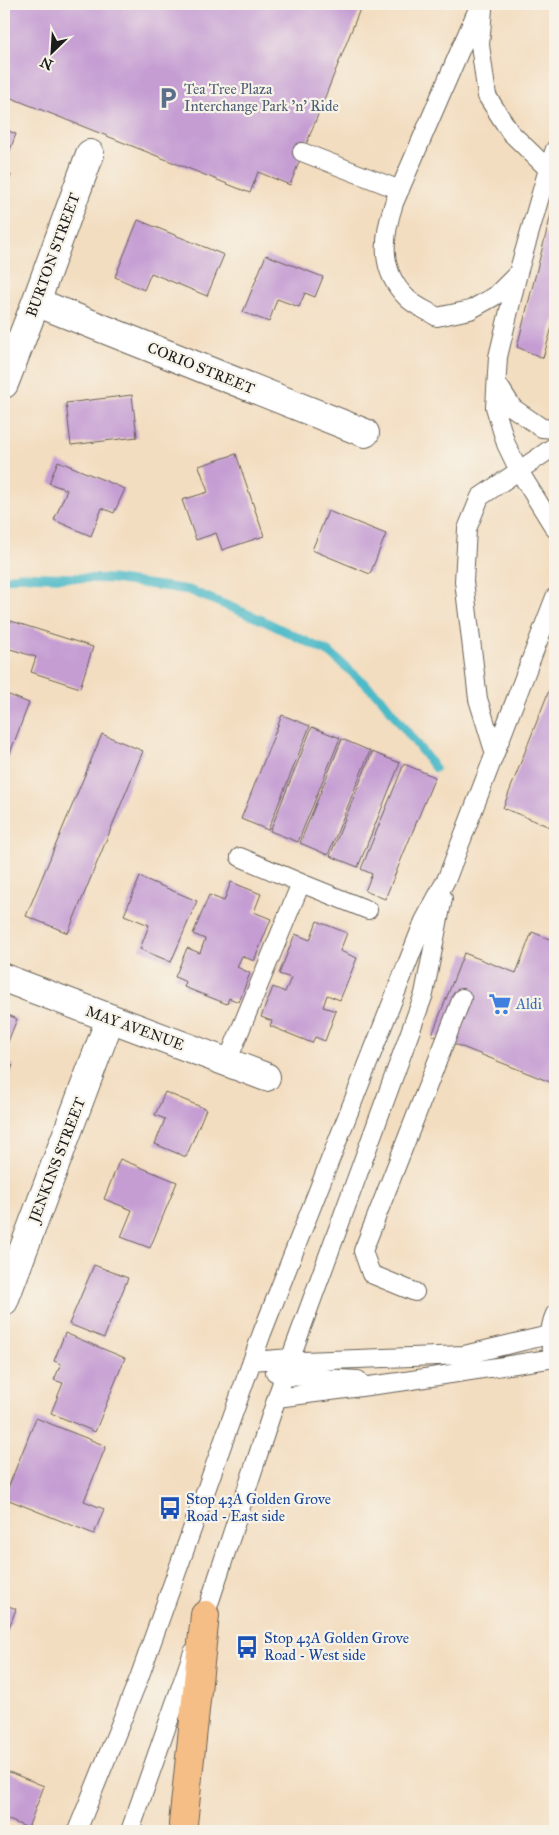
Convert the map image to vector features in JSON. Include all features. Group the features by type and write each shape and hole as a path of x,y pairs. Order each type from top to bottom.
{"highway":[{"path":"184,1831 183,1824 206,1615"}],"street":[{"name":"BURTON STREET","path":"4,384 9,355 36,302 90,154"},
{"name":"CORIO STREET","path":"36,302 365,433"},
{"name":"MAY AVENUE","path":"4,978 266,1078"},
{"name":"JENKINS STREET","path":"4,1301 110,1019"}],"lane":[{"path":"481,4 480,45 487,96 510,132 548,170"},
{"path":"481,4 400,190 387,225 385,250 392,279 408,299 437,317 470,310 495,296 518,273"},
{"path":"555,150 518,273 498,357 495,407 506,444 519,471 555,529"},
{"path":"302,152 400,190"},
{"path":"497,384 513,408 542,428 555,429"},
{"path":"495,754 478,699 464,580 467,529 480,497 555,446"},
{"path":"77,1831 139,1678 252,1361 424,921 447,878 555,597"},
{"path":"240,857 368,910"},
{"path":"130,1831 206,1615 284,1376 424,994 447,878"},
{"path":"227,1062 301,883"},
{"path":"415,1292 371,1274 363,1251 462,998"},
{"path":"277,1398 399,1382 555,1357 549,1335 551,1322 555,1314"},
{"path":"252,1361 291,1358 304,1361 464,1355 549,1335"},
{"path":"252,1361 284,1376 399,1382"}],"building":[{"name":"Tea Tree Plaza Interchange Park 'n' Ride","path":"4,4 362,4 290,185 258,172 250,193 4,95"},
{"path":"4,129 16,134 4,166"},
{"path":"4,173 11,175 4,194"},
{"path":"555,199 555,317 543,358 517,347"},
{"path":"138,220 224,255 207,296 151,273 144,290 115,277"},
{"path":"266,255 323,277 315,297 305,293 299,307 277,299 269,322 243,312"},
{"path":"132,395 137,437 71,445 66,403"},
{"path":"236,454 264,536 222,550 216,533 196,540 182,500 208,492 199,466"},
{"path":"58,461 125,489 114,513 102,508 91,536 54,520 67,490 49,483"},
{"path":"328,511 386,534 370,574 312,550"},
{"path":"8,620 93,647 80,688 31,672 36,657 4,647 4,633"},
{"path":"555,675 555,829 503,808"},
{"path":"4,693 29,703 4,769"},
{"path":"282,715 310,726 268,830 241,819"},
{"path":"312,727 340,738 298,842 270,831"},
{"path":"102,734 143,751 68,933 26,916"},
{"path":"342,739 370,751 328,855 300,843"},
{"path":"372,752 400,763 358,867 330,856"},
{"path":"404,764 435,777 385,899 365,891 372,874 361,869"},
{"path":"140,877 197,901 171,962 140,949 149,925 124,915"},
{"path":"231,882 261,894 254,912 271,919 254,961 242,956 237,967 250,973 239,1002 229,998 227,1004 184,987 186,982 175,977 187,948 200,953 205,939 193,934 209,895 224,901"},
{"path":"317,921 347,933 340,951 357,958 340,1000 327,995 323,1007 336,1011 325,1041 315,1037 312,1043 270,1026 272,1021 261,1017 273,987 285,992 291,978 279,974 295,934 310,940"},
{"name":"Aldi","path":"532,932 555,941 555,1084 432,1035 464,953 516,973"},
{"path":"4,1013 17,1019 4,1052"},
{"path":"4,1061 13,1065 4,1088"},
{"path":"165,1092 206,1109 186,1157 155,1144 165,1119 155,1115"},
{"path":"120,1159 177,1182 150,1248 121,1237 132,1210 104,1199"},
{"path":"94,1265 128,1278 104,1338 69,1324"},
{"path":"65,1333 125,1358 95,1432 51,1413 63,1383 54,1380 61,1364 54,1361"},
{"path":"36,1418 106,1446 84,1501 104,1509 94,1534 4,1498"},
{"path":"4,1604 16,1609 4,1641"},
{"path":"4,1770 44,1786 28,1828 4,1818"}],"waterway":[{"path":"4,580 19,576 112,579 189,590 262,620 330,653 381,698 435,768"}],"place":[{"name":"Tea Tree Plaza Interchange Park 'n' Ride","path":"168,98"},
{"name":"Aldi","path":"500,1004"},
{"name":"Stop 43A Golden Grove Road - East side","path":"170,1508"},
{"name":"Stop 43A Golden Grove Road - West side","path":"247,1647"}]}
